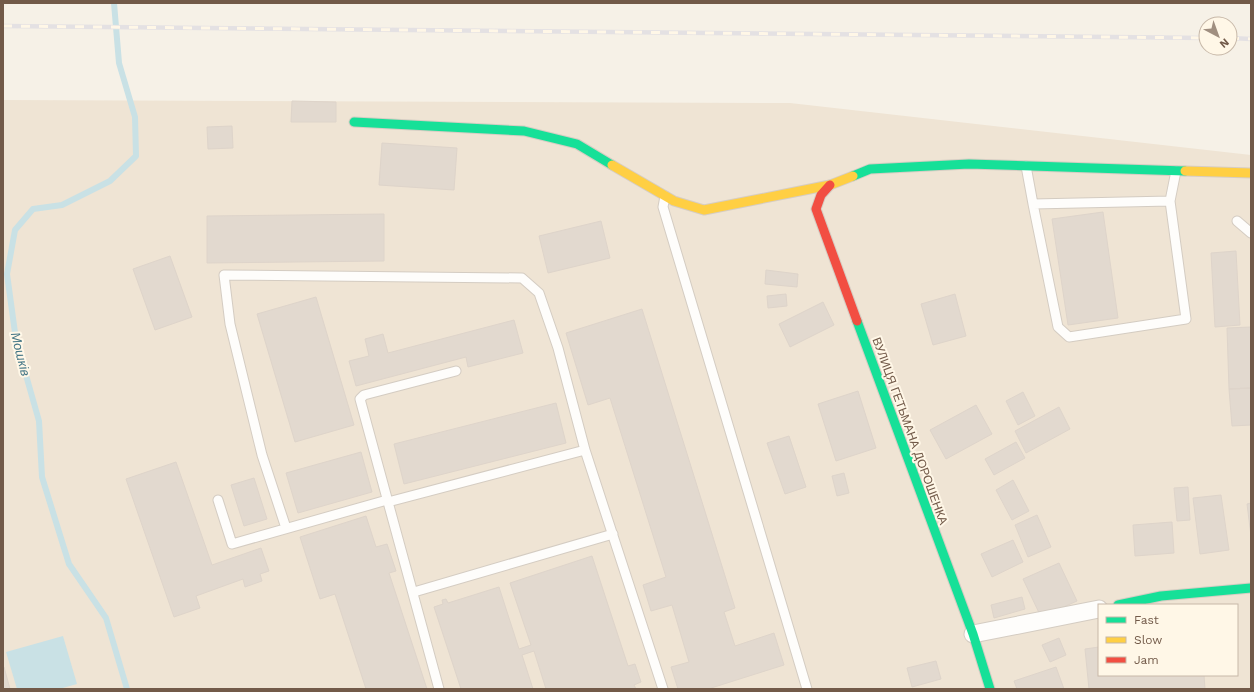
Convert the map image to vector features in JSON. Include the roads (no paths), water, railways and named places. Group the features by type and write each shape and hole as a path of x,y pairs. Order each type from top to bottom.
{"street":[{"path":"354,122 524,131 577,144 674,201 704,210 830,185 870,169 969,164 1251,173"},
{"name":"ВУЛИЦЯ ГЕТЬМАНА ДОРОШЕНКА","path":"830,185 821,195 816,209 973,634 990,689"},
{"path":"1123,604 1161,596 1251,588"},
{"path":"973,634 1098,609"}],"lane":[{"path":"1026,166 1058,327 1069,337 1186,319 1170,201 1176,171"},
{"path":"665,195 663,207 807,689"},
{"path":"1033,204 1170,201"},
{"path":"1237,221 1251,233"},
{"path":"286,528 260,448 230,324 224,275 522,278 539,293 558,348 585,450 663,689"},
{"path":"440,689 360,400 364,395 456,371"},
{"path":"218,500 232,544 286,528 585,450"},
{"path":"414,592 613,534"}],"water":[{"path":"63,636 77,684 59,689 17,689 6,652"}],"waterway":[{"name":"Мошків","path":"114,3 119,63 135,117 136,156 110,181 62,205 33,209 15,230 7,274 16,340 39,421 42,477 69,564 106,618 127,689"}],"railway":[{"path":"3,26 1198,38"},
{"path":"1238,38 1251,39"}]}
